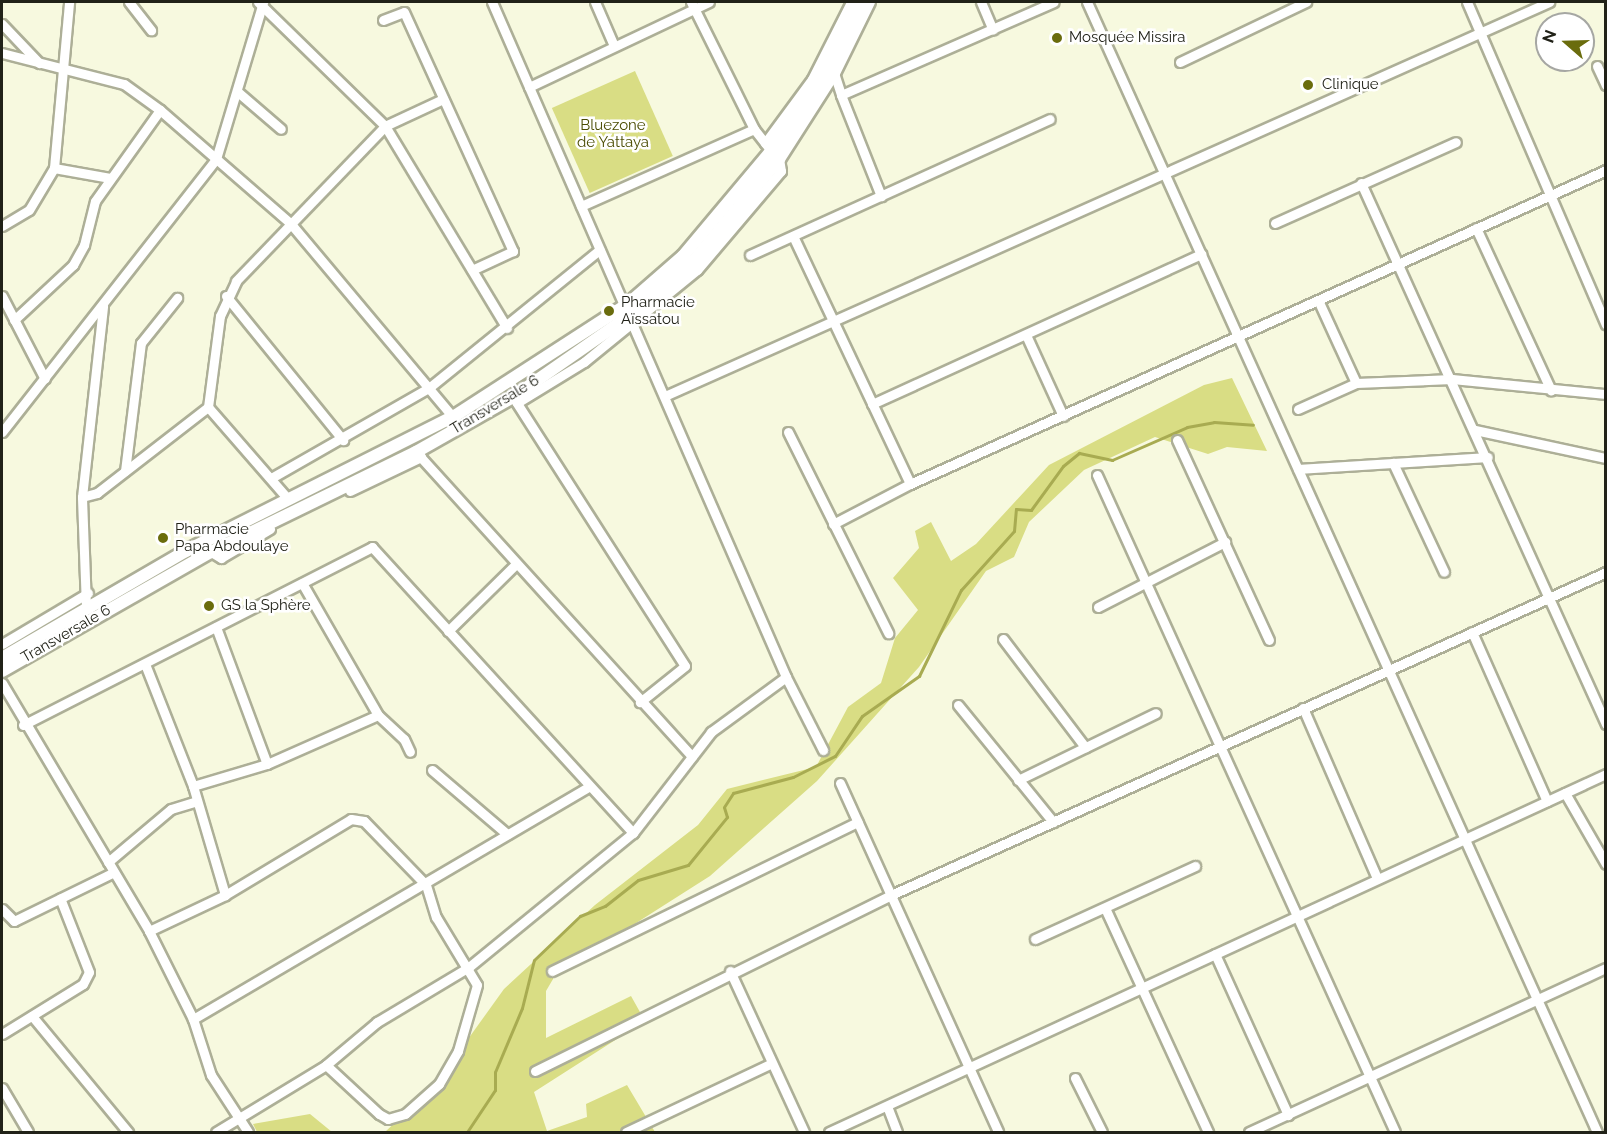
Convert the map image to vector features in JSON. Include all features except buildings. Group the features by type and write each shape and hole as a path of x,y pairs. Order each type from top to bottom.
{"main road":[{"name":"Transversale 6","path":"2,672 211,552 419,454 515,400 632,314 715,244 827,66 857,2"},
{"name":"Transversale 6","path":"2,658 86,607 288,498 453,417 632,314 772,151 834,73 869,2"}],"street":[{"path":"129,2 151,30"},
{"path":"2,432 216,159 239,93 260,2"},
{"path":"260,2 385,126 507,328"},
{"path":"492,2 599,250 632,314 668,395 786,677 823,750"},
{"path":"595,2 614,46"},
{"path":"529,87 693,5 709,2"},
{"path":"693,5 754,129 772,151 813,79 851,2"},
{"path":"981,2 993,30"},
{"path":"841,95 1054,2"},
{"path":"1087,2 1597,1132"},
{"path":"1180,62 1285,6 1306,2"},
{"path":"1467,2 1553,193 1605,324"},
{"path":"668,395 1549,2"},
{"path":"2,226 29,210 54,168 73,3"},
{"path":"383,20 404,12 513,251 472,270"},
{"path":"2,24 41,64"},
{"path":"2,53 65,71 124,84 160,110 291,224 453,417"},
{"path":"1597,66 1605,85"},
{"path":"834,73 881,196"},
{"path":"239,93 281,129"},
{"path":"82,497 97,493 208,407 226,296 385,126 443,99"},
{"path":"14,320 73,265 84,245 95,201 160,110"},
{"path":"750,255 1050,119"},
{"path":"581,206 754,129"},
{"path":"1275,223 1456,142"},
{"path":"54,168 110,178"},
{"path":"833,524 910,484 1605,170"},
{"path":"1361,183 1551,596 1605,724"},
{"path":"1476,228 1551,390"},
{"path":"793,236 910,484"},
{"path":"273,477 343,440 430,387 507,328 599,250"},
{"path":"872,405 1201,254"},
{"path":"2,296 45,379"},
{"path":"226,296 343,440"},
{"path":"125,471 141,343 177,298"},
{"path":"1318,300 1356,383"},
{"path":"86,607 88,593 82,497 103,303"},
{"path":"1026,335 1063,416"},
{"path":"1298,409 1356,383 1452,379 1605,394"},
{"path":"515,400 684,666 640,702"},
{"path":"208,407 273,477 288,498"},
{"path":"1475,430 1605,458"},
{"path":"788,432 888,633"},
{"path":"1177,440 1269,640"},
{"path":"419,454 515,565 692,756"},
{"path":"1298,469 1488,457"},
{"path":"1393,463 1444,572"},
{"path":"1097,474 1294,916 1371,1076 1395,1132"},
{"path":"1098,607 1225,542"},
{"path":"23,725 372,547 588,787 633,832"},
{"path":"448,631 515,565"},
{"path":"535,1071 730,971 1605,572"},
{"path":"302,583 378,716 404,740 410,752"},
{"path":"2,644 88,593"},
{"path":"216,627 267,764"},
{"path":"1472,632 1547,801"},
{"path":"1003,639 1085,747"},
{"path":"145,664 193,786 225,895"},
{"path":"216,1132 326,1065 377,1022 469,967 633,832 711,732 786,677"},
{"path":"2,684 23,725 149,931 193,1019 211,1075 248,1132"},
{"path":"958,705 1053,822"},
{"path":"1303,708 1377,878"},
{"path":"1018,780 1156,713"},
{"path":"193,786 267,764 378,716"},
{"path":"432,770 507,834"},
{"path":"829,1132 1464,837 1605,774"},
{"path":"840,783 998,1132"},
{"path":"193,1019 426,885 588,787"},
{"path":"1565,793 1605,864"},
{"path":"108,862 171,809 197,801"},
{"path":"149,931 225,895 351,819 364,821 426,885 436,917 469,967 477,985 458,1051 439,1084 405,1114 388,1119 379,1114 326,1065"},
{"path":"552,971 858,822"},
{"path":"1035,939 1196,867"},
{"path":"2,909 14,921 114,872"},
{"path":"2,1034 83,984 89,972 60,898"},
{"path":"1106,908 1208,1132"},
{"path":"1215,954 1288,1115"},
{"path":"1249,1132 1605,968"},
{"path":"730,971 804,1132"},
{"path":"32,1016 128,1132"},
{"path":"626,1132 772,1063"},
{"path":"1075,1078 1102,1132"},
{"path":"2,1088 28,1132"},
{"path":"887,1106 897,1132"}],"green space":[{"name":"Bluezone de Yattaya","path":"635,71 673,156 590,193 552,108"},
{"path":"1232,378 1267,451 1227,447 1208,454 1155,437 1084,470 1029,522 1014,557 986,571 919,667 817,781 710,876 556,974 546,991 546,1038 631,996 645,1021 534,1092 547,1131 587,1117 586,1104 627,1085 655,1132 385,1132 435,1085 504,989 595,905 698,825 727,789 816,767 848,707 881,683 895,638 918,610 893,578 919,548 915,531 931,522 951,561 976,544 1049,465 1204,385"},
{"path":"310,1114 332,1132 257,1132 253,1124"}],"waterway":[{"path":"467,1132 495,1090 495,1072 522,1008 534,960 580,916 605,906 638,880 688,865 727,817 724,807 733,793 793,777 835,756 862,716 919,676 961,590 1014,531 1016,509 1031,510 1063,466 1079,453 1112,460 1187,427 1214,422 1253,425"}],"place":[{"name":"Mosquée Missira","path":"1057,38"},
{"name":"Clinique","path":"1308,85"},
{"name":"Pharmacie Aïssatou","path":"609,311"},
{"name":"Pharmacie Papa Abdoulaye","path":"163,538"},
{"name":"GS la Sphère","path":"209,606"}]}
